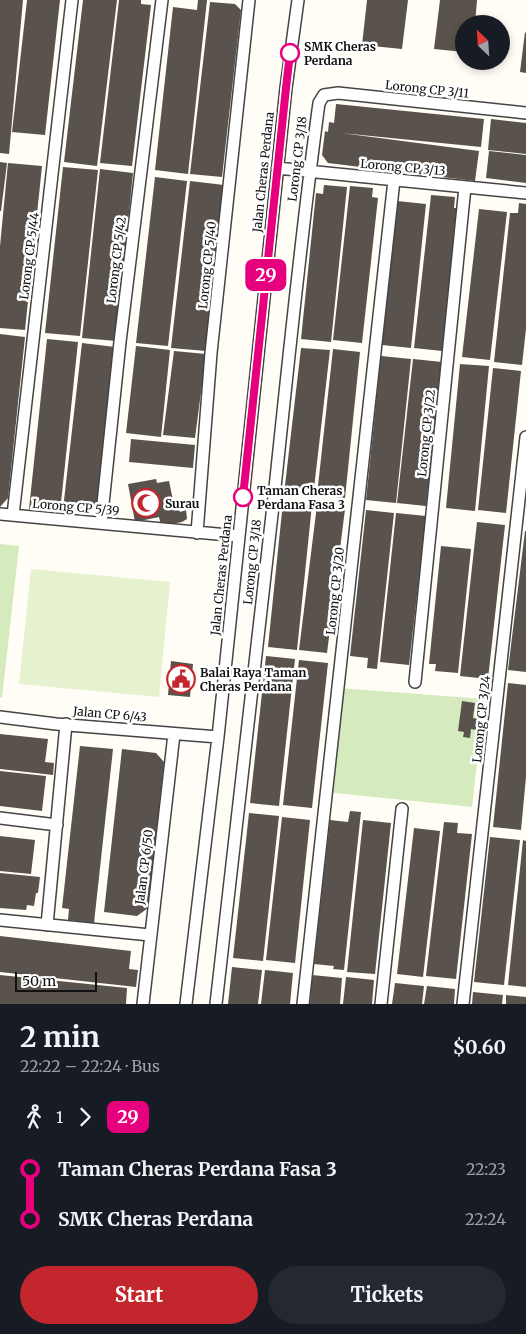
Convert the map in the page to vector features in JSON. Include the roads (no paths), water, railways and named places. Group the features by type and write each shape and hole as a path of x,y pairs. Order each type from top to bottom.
{"street":[{"name":"Lorong CP 5/44","path":"13,515 72,0"},
{"name":"Lorong CP 5/42","path":"101,523 120,342 162,0"},
{"name":"Lorong CP 5/40","path":"197,533 211,361 249,0"},
{"name":"Jalan Cheras Perdana","path":"186,1004 218,737 277,168 298,0"},
{"name":"Lorong CP 3/11","path":"324,95 338,93 526,113"},
{"name":"Lorong CP 3/18","path":"216,1004 309,172 319,103 324,95"},
{"name":"Lorong CP 3/13","path":"277,168 526,193"},
{"name":"Lorong CP 3/20","path":"303,1004 394,180"},
{"name":"Lorong CP 3/22","path":"415,682 465,187"},
{"name":"Lorong CP 3/24","path":"464,1004 526,437"},
{"name":"Lorong CP 5/39","path":"0,514 239,536"},
{"name":"Jalan CP 6/43","path":"0,717 218,737"},
{"path":"47,925 66,724"},
{"name":"Jalan CP 6/50","path":"143,1004 174,734"},
{"path":"381,1004 402,809"},
{"path":"0,818 57,824"},
{"path":"0,920 150,935"}],"place":[{"name":"SMK Cheras Perdana","path":"290,53"},
{"name":"Taman Cheras Perdana Fasa 3","path":"243,497"},
{"name":"Surau","path":"146,503"},
{"name":"Balai Raya Taman Cheras Perdana","path":"181,679"}]}
